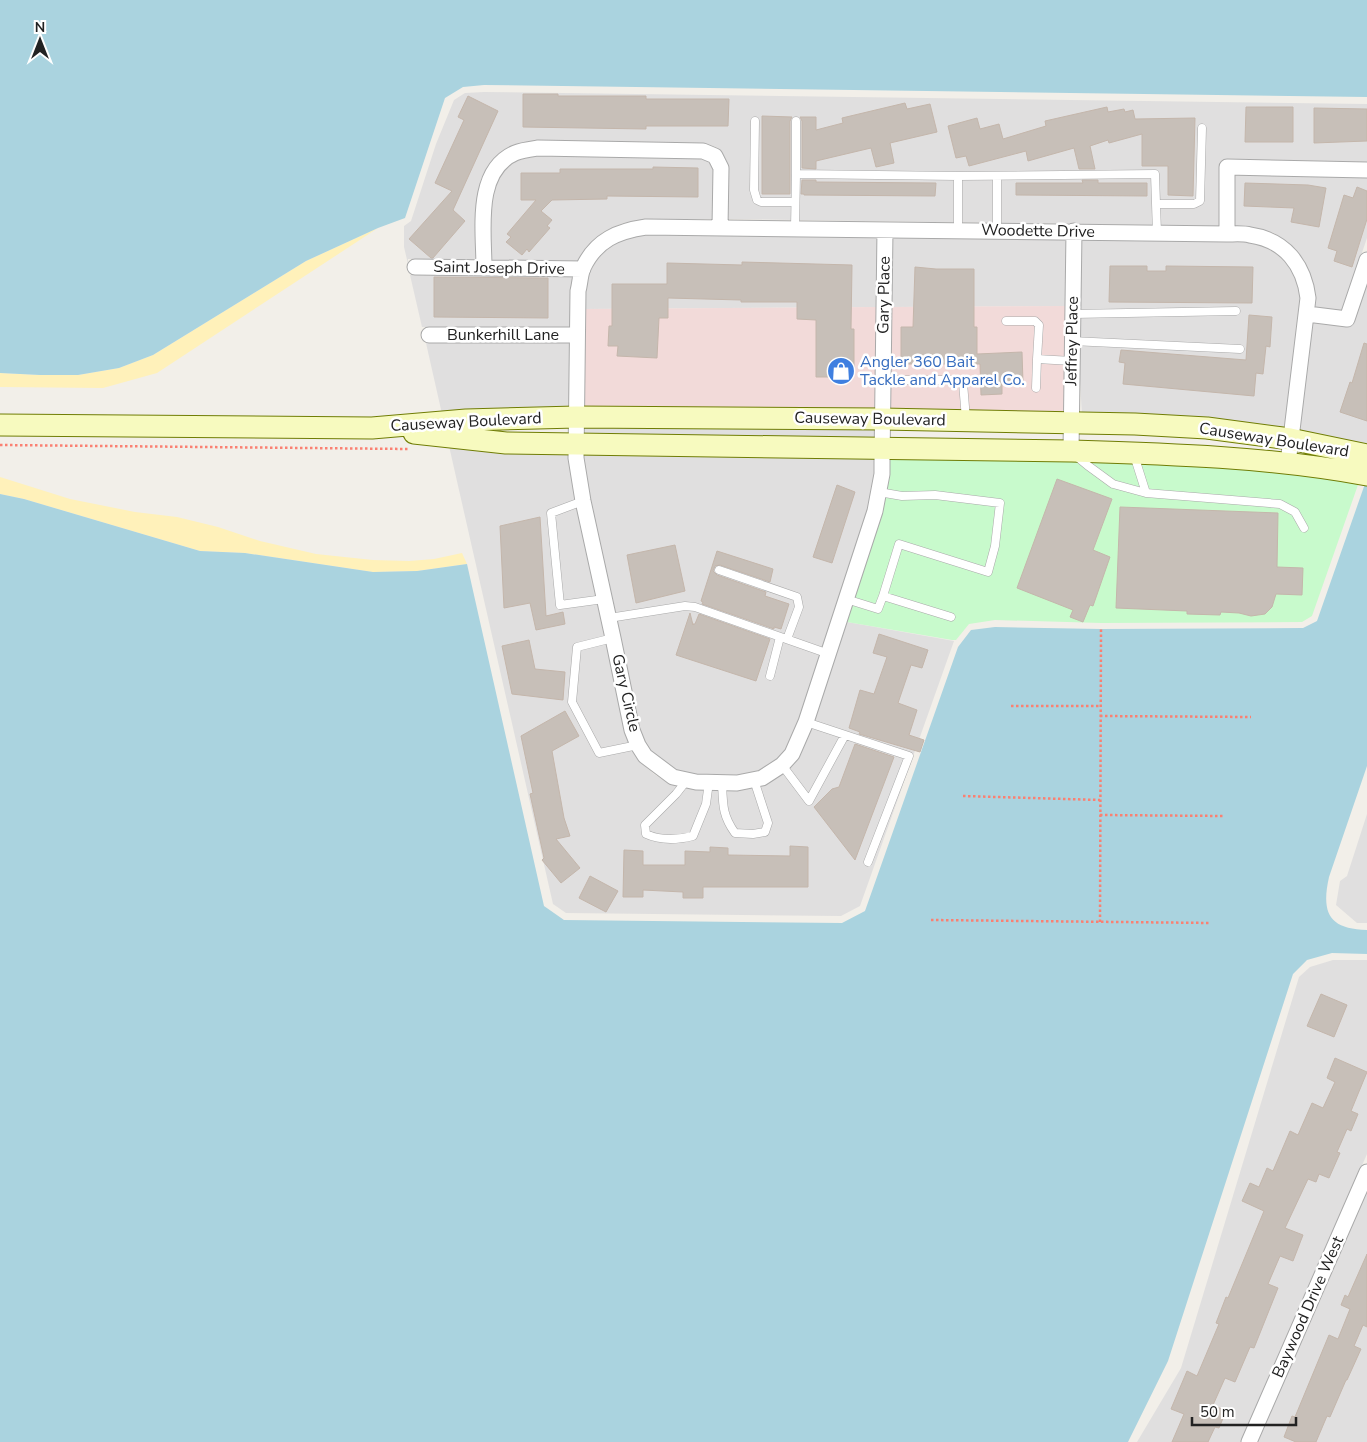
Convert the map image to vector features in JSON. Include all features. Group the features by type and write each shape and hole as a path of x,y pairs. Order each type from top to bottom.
{"street":[{"path":"484,268 484,202 487,183 498,165 515,153 538,148 703,151 715,156 721,168 720,227"},
{"path":"1227,234 1227,167 1367,170"},
{"name":"Woodette Drive","path":"583,269 593,252 608,238 626,230 646,227 1250,234 1270,240 1286,250 1298,266 1306,283 1308,298 1307,314 1288,463"},
{"name":"Gary Place","path":"882,419 885,230"},
{"name":"Jeffrey Place","path":"1071,451 1074,232"},
{"path":"1307,314 1347,320 1367,260"},
{"name":"Saint Joseph Drive","path":"415,267 583,269"},
{"name":"Gary Circle","path":"583,269 578,291 576,417 576,458 583,501 614,638 632,730 645,756 657,767 673,777 688,780 737,783 754,780 762,778 782,765 792,754 806,722 875,511 882,474 882,419"},
{"name":"Bunkerhill Lane","path":"429,335 577,335"},
{"name":"Causeway Boulevard","path":"0,424 372,428 466,420 576,417 882,419 1072,423 1207,428 1290,439 1366,468"},
{"name":"Causeway Boulevard","path":"372,428 488,442 576,445 1071,451 1134,453 1366,468"},
{"name":"Baywood Drive West","path":"1249,1442 1367,1172"}],"lane":[{"path":"755,121 754,190 757,200 761,202 795,202"},
{"path":"795,228 796,122"},
{"path":"1156,204 1194,204 1200,202 1202,128"},
{"path":"796,174 958,176 1155,174 1157,233"},
{"path":"958,176 958,230"},
{"path":"997,176 997,231"},
{"path":"1073,314 1236,311"},
{"path":"1006,321 1035,321 1039,325 1036,388"},
{"path":"1072,341 1240,349"},
{"path":"1037,359 1072,361"},
{"path":"883,380 960,380 963,383 966,421"},
{"path":"1071,451 1114,484 1146,492 1280,504 1295,512 1304,528"},
{"path":"1134,453 1146,492"},
{"path":"846,599 878,609 899,544 988,572 995,546 1000,503 934,495 902,496 879,492"},
{"path":"583,501 551,513 560,605 604,599"},
{"path":"719,570 798,597 799,607 784,638 770,676"},
{"path":"883,596 951,618"},
{"path":"609,618 685,606 695,607 829,654"},
{"path":"614,638 577,648 572,702 599,753 638,745"},
{"path":"806,722 909,756 868,862"},
{"path":"782,765 809,801 846,736"},
{"path":"688,780 645,825 646,834 656,839 680,839 693,836 716,782"},
{"path":"716,782 724,815 735,833 753,834 765,832 768,823 754,780"}],"path":[{"path":"1100,922 1101,629"},
{"path":"1011,706 1100,706"},
{"path":"1100,716 1251,717"},
{"path":"963,796 1100,800"},
{"path":"1100,815 1224,816"},
{"path":"931,920 1212,923"}],"shaded area":[{"path":"465,93 1367,104 1367,162 1227,159 1220,167 1220,226 727,219 728,164 718,148 705,143 537,140 512,146 494,158 481,179 477,202 476,260 408,259 408,264 404,247 404,226 411,221 436,144 454,100"},
{"path":"538,156 701,159 710,162 714,170 713,219 646,219 623,223 603,232 588,246 580,260 577,261 491,260 491,203 494,187 503,171 518,160"},
{"path":"1234,175 1367,178 1367,238 1342,311 1315,307 1313,282 1304,260 1291,245 1274,233 1252,227 1234,226"},
{"path":"647,235 877,238 877,307 585,309 585,292 590,272 598,258 612,245 627,238"},
{"path":"892,238 1067,239 1066,306 891,307"},
{"path":"1081,240 1249,242 1267,248 1281,257 1293,271 1299,285 1301,298 1284,430 1082,415 1079,365"},
{"path":"410,275 574,277 570,327 422,327"},
{"path":"1367,283 1367,447 1299,433 1313,323 1346,327 1354,323"},
{"path":"1066,306 1064,415 890,411 891,307"},
{"path":"877,307 875,411 584,409 585,309"},
{"path":"426,343 570,343 569,409 442,414"},
{"path":"583,425 875,430 875,441 583,437"},
{"path":"449,446 569,452 576,503 632,749 640,762 669,784 696,790 738,791 766,785 787,770 798,758 806,742 847,622 954,641 860,906 841,916 566,913 553,904"},
{"path":"583,453 875,457 875,474 868,509 799,719 786,749 778,758 760,770 737,775 697,774 675,770 650,750 644,741 639,727 590,499"},
{"path":"1367,814 1367,923 1357,923 1336,905 1340,881 1347,876"},
{"path":"1333,960 1367,960 1367,1154 1241,1442 1137,1442 1181,1368 1299,977 1310,967"},
{"path":"1367,1190 1367,1442 1257,1442"}],"sand":[{"path":"378,228 157,373 103,388 0,387 0,373 78,375 119,368 153,355 306,261"},
{"path":"0,477 70,499 135,512 177,517 218,527 260,541 316,554 373,560 409,561 434,559 462,553 467,564 417,571 373,572 245,553 200,551 24,499 0,494"}],"green space":[{"path":"889,457 1071,459 1242,467 1359,482 1312,616 1302,622 1101,623 995,620 969,624 956,640 952,640 847,622"}],"water":[{"path":"0,0 1367,0 1367,97 484,85 463,87 445,98 405,218 378,228 306,261 153,355 119,368 78,375 0,373"},
{"path":"1367,478 1367,766 1329,877 1326,900 1327,909 1336,922 1354,929 1367,930 1367,954 1332,953 1307,960 1293,974 1168,1361 1128,1442 0,1442 0,494 24,499 200,551 245,553 373,572 417,571 467,564 544,906 564,920 842,923 865,911 958,647 971,630 995,627 1101,629 1303,628 1317,621"}],"building":[{"path":"523,94 646,96 646,99 729,99 728,126 646,126 646,129 523,127"},
{"path":"468,96 498,111 453,210 465,221 431,258 409,239 452,191 435,183 464,120 458,117"},
{"path":"905,103 907,109 930,104 937,132 890,143 894,163 876,167 871,148 816,161 816,169 802,168 802,121 800,117 816,117 816,130 843,123 842,118"},
{"path":"1107,107 1108,112 1124,109 1125,112 1133,110 1135,119 1195,118 1193,196 1168,195 1168,166 1142,166 1142,134 1109,143 1108,140 1090,146 1095,169 1079,169 1074,148 1028,161 1026,151 969,166 966,156 956,158 948,126 977,118 980,129 999,124 1003,139 1046,126 1045,121"},
{"path":"1246,107 1293,107 1293,142 1245,142"},
{"path":"1314,108 1367,109 1367,141 1314,143"},
{"path":"762,116 792,117 790,121 790,194 762,194"},
{"path":"653,167 698,168 698,197 607,196 607,199 552,200 541,211 552,220 547,226 550,228 529,252 527,249 522,255 506,242 511,237 507,234 536,200 521,200 521,173 560,173 560,169 653,169"},
{"path":"802,180 816,180 816,182 936,183 935,196 804,195 801,194"},
{"path":"1082,180 1098,180 1098,183 1147,183 1147,196 1016,195 1016,183 1083,183"},
{"path":"1245,183 1308,185 1326,188 1319,227 1291,222 1294,208 1244,206"},
{"path":"1357,187 1367,191 1367,219 1352,267 1334,261 1337,251 1328,248 1344,195 1353,198"},
{"path":"742,262 852,265 851,329 854,329 854,368 845,367 844,377 816,377 816,320 797,319 797,302 741,302 741,300 668,298 668,318 659,318 657,358 617,356 618,346 608,346 609,326 612,326 612,284 667,284 667,263 742,265"},
{"path":"1110,266 1147,266 1147,271 1166,271 1166,266 1253,267 1252,303 1109,302"},
{"path":"915,267 974,269 974,327 977,327 977,354 1022,352 1023,383 1002,384 1002,394 981,395 980,364 901,364 901,327 913,327"},
{"path":"434,277 548,278 548,318 434,317"},
{"path":"1249,315 1272,317 1270,347 1266,346 1263,374 1256,373 1254,396 1123,384 1125,363 1119,362 1121,350 1246,360"},
{"path":"1364,343 1367,344 1367,421 1340,412 1350,382 1352,383"},
{"path":"1057,479 1112,499 1093,550 1110,557 1093,606 1090,605 1083,622 1070,617 1073,610 1017,588"},
{"path":"837,485 855,492 832,563 813,557"},
{"path":"1120,507 1278,513 1277,567 1303,568 1302,595 1276,594 1272,607 1265,614 1251,616 1239,613 1221,612 1220,615 1187,614 1187,611 1116,608"},
{"path":"540,517 546,616 563,612 565,624 536,630 530,603 504,608 500,526"},
{"path":"675,545 685,591 636,603 627,555"},
{"path":"717,551 773,569 770,582 720,565 715,566 713,571 717,575 766,592 765,596 789,604 781,629 774,627 774,629 702,604 703,602 701,601"},
{"path":"690,613 693,625 699,614 770,639 756,681 676,655"},
{"path":"879,634 928,650 922,668 911,665 898,703 917,710 909,735 924,740 920,752 859,734 860,732 849,728 860,690 874,694 887,657 873,653"},
{"path":"529,640 535,669 565,672 563,700 512,694 502,646"},
{"path":"565,711 579,736 552,751 564,818 570,836 556,839 580,868 561,883 542,860 544,858 530,794 533,793 521,736"},
{"path":"855,744 894,757 855,860 814,807 832,789 839,787"},
{"path":"790,846 808,847 808,887 703,887 703,898 683,898 683,892 643,890 643,897 623,897 624,850 643,851 643,865 685,865 685,851 710,852 710,847 728,848 728,855 790,856"},
{"path":"590,876 618,891 606,912 579,898"},
{"path":"1321,994 1347,1005 1334,1037 1307,1026"},
{"path":"1335,1058 1367,1072 1351,1111 1358,1114 1351,1131 1347,1129 1337,1152 1340,1153 1329,1178 1319,1174 1316,1182 1308,1179 1285,1228 1303,1235 1293,1261 1280,1256 1268,1284 1278,1288 1254,1348 1250,1347 1235,1382 1225,1378 1213,1405 1226,1411 1219,1428 1215,1427 1208,1442 1172,1442 1184,1414 1171,1409 1187,1371 1197,1376 1219,1324 1216,1323 1226,1297 1228,1298 1264,1211 1242,1201 1250,1183 1259,1187 1267,1168 1273,1171 1290,1131 1298,1135 1312,1103 1323,1108 1335,1082 1327,1078"},
{"path":"1367,1254 1367,1327 1363,1325 1354,1346 1361,1349 1330,1417 1327,1416 1316,1442 1296,1442 1284,1437 1292,1416 1295,1417 1329,1335 1338,1339 1350,1309 1341,1305 1345,1295 1348,1297"}],"place":[{"name":"Angler 360 Bait Tackle and Apparel Co.","path":"841,371"}]}
